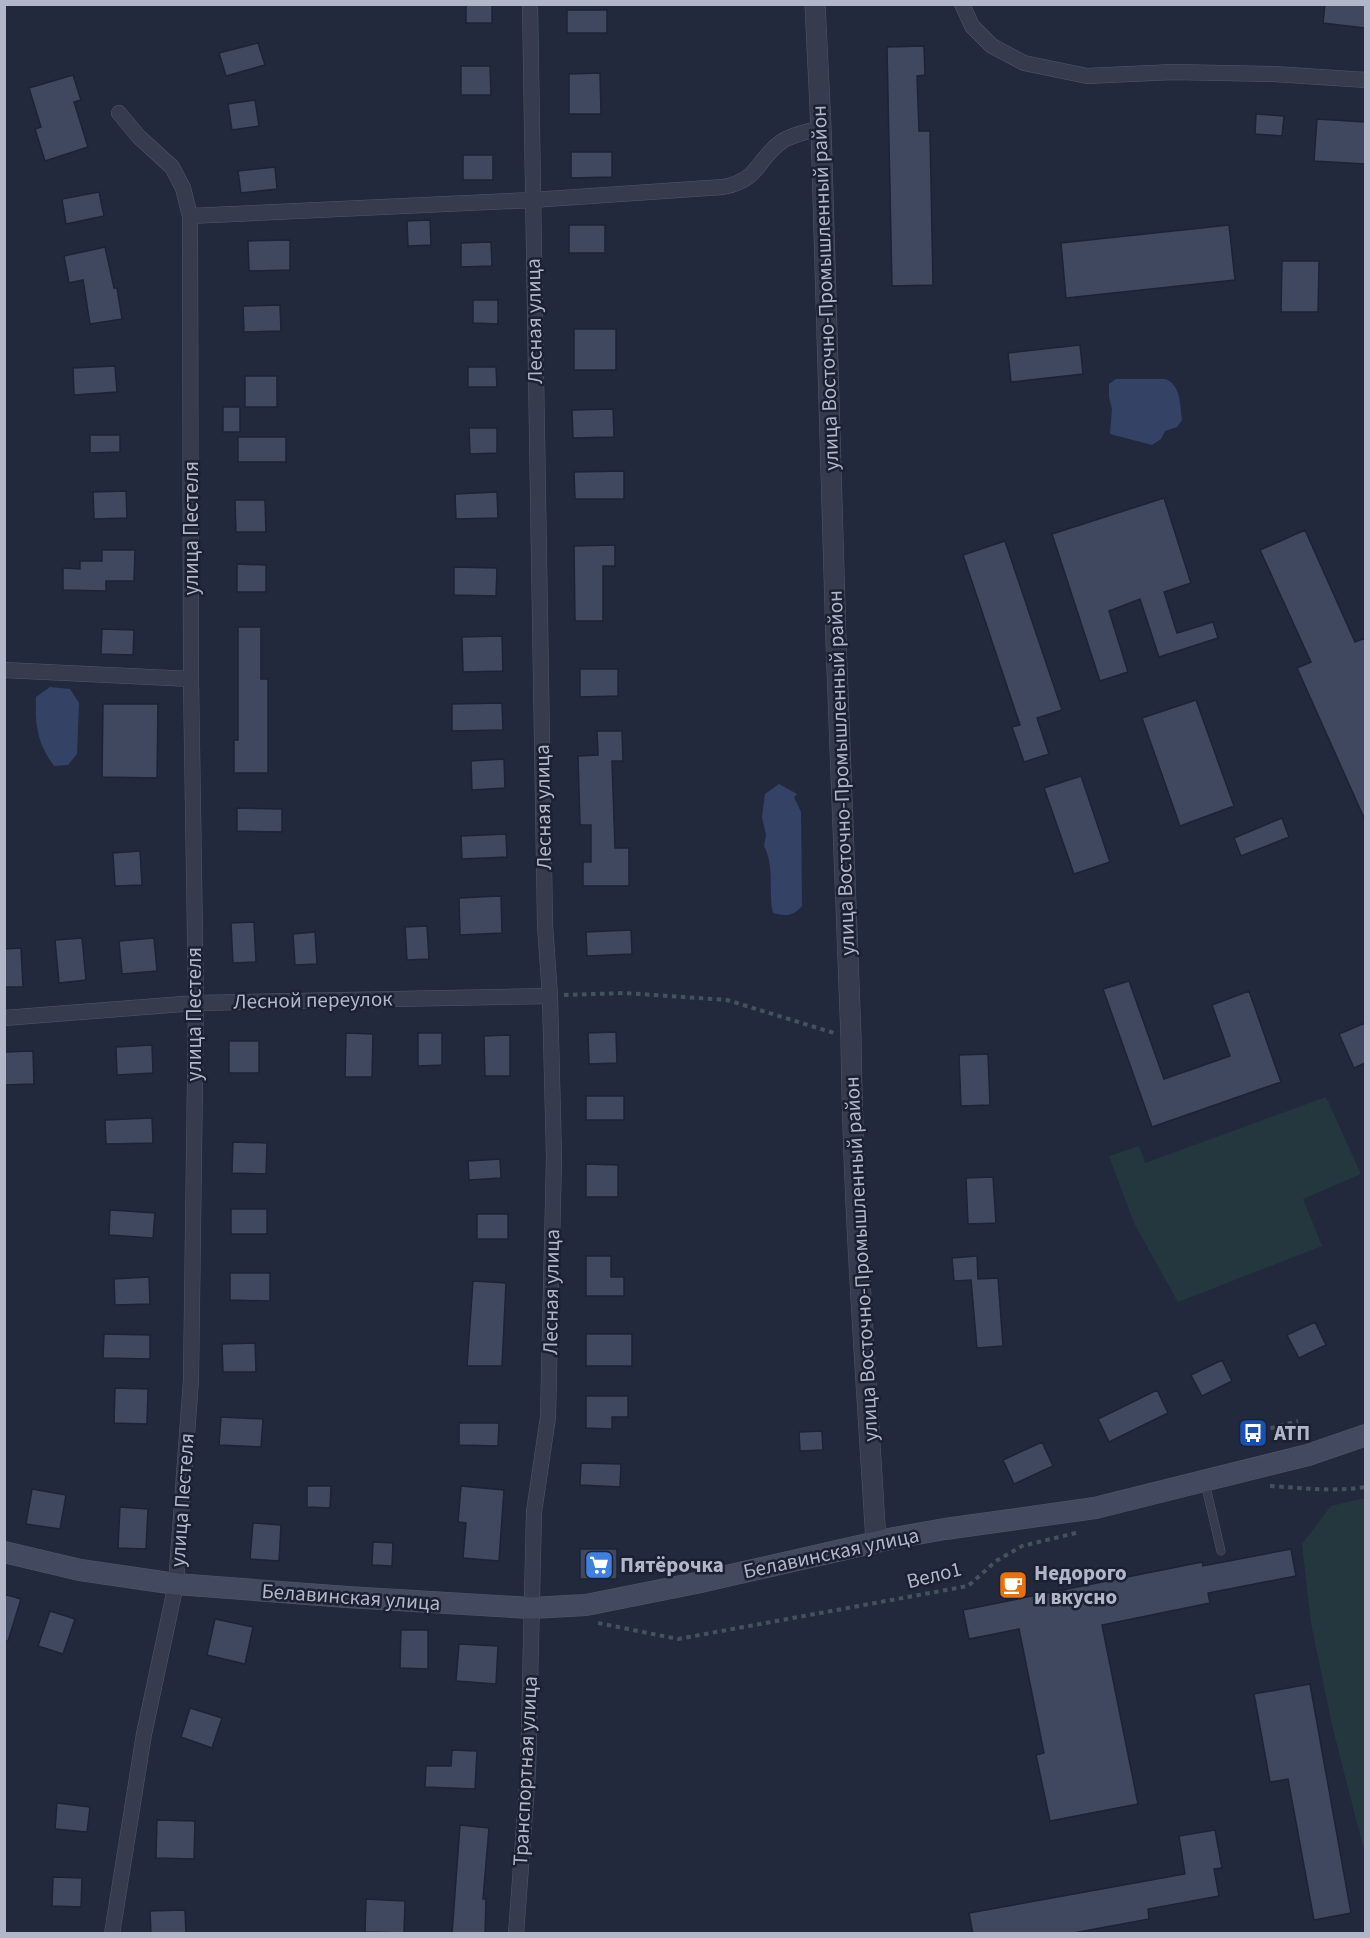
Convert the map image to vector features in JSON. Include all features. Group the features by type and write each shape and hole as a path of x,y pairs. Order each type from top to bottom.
{"main road":[{"name":"Белавинская улица","path":"4,1552 80,1570 176,1584 531,1608 586,1605 696,1583 876,1542 945,1529 1095,1508 1308,1455 1365,1435"}],"street":[{"name":"Лесная улица","path":"530,4 545,925 550,996 554,1157 548,1417 534,1512 531,1608"},
{"name":"улица Восточно-Промышленный район","path":"815,4 821,128 852,1103 862,1330 876,1542"},
{"path":"962,4 972,26 992,46 1024,63 1086,76 1173,72 1274,74 1365,80"},
{"name":"улица Пестеля","path":"112,1934 144,1734 176,1584 191,1380 195,1003 191,679 190,216 183,188 172,167 139,137 119,113"},
{"path":"190,216 532,200 738,184 751,176 779,144 795,135 821,128"},
{"path":"4,670 191,679"},
{"name":"Лесной переулок","path":"4,1018 195,1003 550,996"},
{"name":"Транспортная улица","path":"516,1934 528,1772 531,1608"}],"lane":[{"path":"1205,1481 1221,1551"}],"path":[{"path":"550,996 624,993 727,1000 851,1038"},
{"path":"1253,1433 1298,1421"},
{"path":"1260,1488 1269,1486 1344,1490 1365,1487"},
{"name":"Вело1","path":"593,1622 678,1639 968,1586 996,1561 1022,1546 1080,1532"}],"shaded area":[{"path":"1326,1097 1361,1174 1303,1199 1322,1246 1178,1302 1134,1223 1109,1156 1139,1146 1145,1163"},
{"path":"1366,1498 1365,1854 1332,1725 1311,1623 1302,1544 1331,1506"}],"water":[{"path":"1116,379 1165,379 1170,382 1179,396 1182,420 1177,427 1165,431 1161,439 1152,445 1110,434 1112,409 1109,384"},
{"path":"50,687 70,689 79,703 77,754 68,765 54,766 38,733 36,697"},
{"path":"779,784 797,794 794,797 801,812 802,906 792,914 785,915 773,913 769,862 764,846 766,835 762,817 765,794"}],"building":[{"path":"466,4 492,4 492,23 466,23"},
{"path":"1325,4 1365,4 1365,28 1323,23"},
{"path":"567,10 607,10 607,33 567,33"},
{"path":"258,43 265,65 226,76 219,53"},
{"path":"924,46 925,75 917,76 919,131 930,131 933,285 892,286 887,47"},
{"path":"461,66 490,66 491,95 461,95"},
{"path":"600,73 601,114 569,114 569,74"},
{"path":"73,75 81,100 74,102 88,147 45,161 35,129 41,127 29,88"},
{"path":"255,100 259,126 232,130 228,104"},
{"path":"1256,114 1284,116 1282,136 1255,134"},
{"path":"1317,119 1365,122 1365,164 1314,161"},
{"path":"571,152 612,152 612,177 571,178"},
{"path":"463,155 493,155 493,180 463,180"},
{"path":"275,167 277,189 241,193 238,171"},
{"path":"99,192 104,216 66,224 62,199"},
{"path":"430,220 431,245 408,246 407,221"},
{"path":"569,225 605,225 605,253 569,253"},
{"path":"1229,225 1235,280 1066,298 1061,243"},
{"path":"290,240 290,270 249,271 248,241"},
{"path":"491,242 492,266 461,267 461,243"},
{"path":"105,247 114,288 117,288 122,319 90,324 83,280 69,283 64,256"},
{"path":"1282,261 1319,261 1318,312 1281,312"},
{"path":"473,300 498,300 498,324 473,323"},
{"path":"280,305 281,331 244,332 243,306"},
{"path":"574,329 616,329 616,370 574,370"},
{"path":"1080,345 1083,374 1011,382 1008,353"},
{"path":"115,366 117,392 74,395 73,368"},
{"path":"468,367 496,367 497,387 468,387"},
{"path":"245,376 277,376 277,407 245,407"},
{"path":"223,407 240,407 240,432 223,432"},
{"path":"613,409 614,437 573,438 572,410"},
{"path":"469,428 497,428 497,453 470,454"},
{"path":"90,435 120,435 120,452 90,453"},
{"path":"238,437 286,437 286,462 238,462"},
{"path":"624,471 624,499 575,499 574,472"},
{"path":"126,491 127,518 94,519 93,492"},
{"path":"497,492 498,518 456,519 455,494"},
{"path":"1164,498 1191,583 1164,592 1177,633 1213,622 1218,638 1159,657 1140,599 1109,611 1128,672 1100,681 1052,534"},
{"path":"235,500 265,500 266,532 236,532"},
{"path":"1305,530 1355,642 1365,638 1365,820 1297,668 1311,662 1260,550"},
{"path":"1005,541 1062,710 1037,718 1049,754 1024,762 1012,727 1020,725 963,555"},
{"path":"615,545 615,566 603,566 603,621 575,621 574,546"},
{"path":"102,550 135,550 134,581 106,581 106,591 63,590 63,568 80,569 80,561 102,561"},
{"path":"237,564 266,565 266,592 237,592"},
{"path":"454,567 497,568 496,596 454,595"},
{"path":"238,627 261,627 261,679 268,679 268,773 234,773 234,740 238,740"},
{"path":"102,629 134,630 133,655 101,654"},
{"path":"502,636 503,671 463,672 462,637"},
{"path":"580,669 618,669 618,696 580,697"},
{"path":"1196,700 1234,806 1180,826 1142,718"},
{"path":"502,703 503,730 452,731 452,704"},
{"path":"103,704 158,704 157,778 102,777"},
{"path":"597,731 622,731 623,761 612,761 615,848 629,848 629,886 583,886 583,862 591,862 591,825 580,825 578,756 598,755"},
{"path":"504,759 505,788 472,790 471,761"},
{"path":"1081,776 1110,862 1074,874 1044,788"},
{"path":"237,808 282,809 282,832 237,831"},
{"path":"1282,818 1289,837 1241,856 1234,838"},
{"path":"506,834 507,857 462,859 461,836"},
{"path":"140,851 142,885 115,886 113,853"},
{"path":"501,896 502,933 460,935 459,898"},
{"path":"254,922 256,962 233,963 231,923"},
{"path":"427,926 429,959 407,960 405,927"},
{"path":"631,930 632,954 587,956 586,932"},
{"path":"315,932 317,964 295,965 293,934"},
{"path":"82,938 86,980 59,983 55,940"},
{"path":"154,938 157,971 122,974 119,941"},
{"path":"21,948 23,987 4,987 4,949"},
{"path":"1129,981 1164,1079 1230,1056 1212,1005 1249,991 1281,1082 1152,1127 1103,989"},
{"path":"1365,1023 1365,1063 1354,1068 1339,1034"},
{"path":"616,1032 617,1063 589,1064 588,1033"},
{"path":"346,1033 373,1034 372,1077 345,1077"},
{"path":"418,1033 442,1033 442,1065 418,1066"},
{"path":"510,1035 510,1076 485,1076 484,1036"},
{"path":"229,1041 259,1041 259,1073 229,1073"},
{"path":"152,1045 153,1073 117,1075 116,1047"},
{"path":"33,1051 34,1084 4,1085 4,1052"},
{"path":"988,1054 990,1105 961,1106 959,1055"},
{"path":"586,1096 624,1096 624,1120 586,1120"},
{"path":"152,1118 153,1143 106,1144 105,1120"},
{"path":"233,1142 267,1143 266,1174 232,1173"},
{"path":"500,1159 501,1178 469,1180 468,1161"},
{"path":"586,1164 618,1165 618,1197 586,1197"},
{"path":"993,1177 996,1223 968,1224 966,1178"},
{"path":"231,1209 267,1209 267,1234 231,1234"},
{"path":"110,1210 155,1213 153,1238 109,1235"},
{"path":"477,1214 508,1214 508,1239 477,1239"},
{"path":"586,1256 611,1256 611,1277 624,1277 624,1296 586,1296"},
{"path":"977,1256 978,1279 998,1278 1003,1346 977,1348 971,1280 954,1281 952,1258"},
{"path":"230,1273 270,1273 270,1301 230,1300"},
{"path":"149,1277 150,1304 115,1305 114,1279"},
{"path":"473,1281 506,1283 502,1366 467,1366"},
{"path":"1315,1322 1326,1345 1299,1358 1287,1335"},
{"path":"104,1334 150,1335 150,1359 103,1358"},
{"path":"586,1334 632,1334 632,1366 586,1366"},
{"path":"255,1343 256,1372 223,1372 222,1344"},
{"path":"1222,1360 1232,1381 1202,1396 1191,1375"},
{"path":"115,1388 148,1389 147,1424 114,1423"},
{"path":"1157,1390 1168,1413 1109,1442 1098,1419"},
{"path":"586,1396 628,1396 628,1417 612,1417 612,1429 586,1428"},
{"path":"221,1417 263,1419 261,1447 219,1445"},
{"path":"459,1423 499,1423 498,1446 459,1445"},
{"path":"822,1431 823,1450 800,1451 799,1432"},
{"path":"1042,1442 1053,1466 1014,1484 1003,1460"},
{"path":"581,1463 621,1464 620,1487 580,1485"},
{"path":"307,1486 331,1486 330,1508 307,1507"},
{"path":"461,1486 504,1490 499,1561 463,1558 466,1523 458,1522"},
{"path":"32,1489 66,1495 60,1529 26,1524"},
{"path":"120,1507 148,1509 146,1549 118,1548"},
{"path":"253,1523 281,1525 279,1561 250,1559"},
{"path":"373,1542 393,1543 392,1566 372,1565"},
{"path":"580,1549 617,1549 617,1579 580,1579"},
{"path":"1291,1549 1296,1576 1208,1593 1210,1603 1102,1625 1138,1804 1050,1821 1036,1755 1044,1753 1019,1629 969,1639 963,1610 1202,1562 1203,1566"},
{"path":"4,1594 21,1599 8,1641 4,1641"},
{"path":"50,1611 75,1619 63,1654 38,1646"},
{"path":"215,1619 253,1627 245,1664 207,1655"},
{"path":"401,1630 428,1630 428,1669 400,1668"},
{"path":"459,1644 498,1646 496,1684 456,1681"},
{"path":"1310,1684 1351,1913 1314,1920 1288,1779 1270,1782 1254,1694"},
{"path":"190,1708 222,1718 212,1748 181,1737"},
{"path":"452,1750 477,1751 475,1789 425,1787 426,1766 451,1766"},
{"path":"57,1803 90,1807 87,1832 55,1829"},
{"path":"157,1820 195,1821 194,1859 156,1858"},
{"path":"460,1825 489,1828 483,1899 486,1899 485,1934 452,1934"},
{"path":"1215,1830 1222,1868 1214,1869 1219,1896 1148,1909 1149,1919 1068,1934 973,1934 969,1913 1185,1874 1179,1836"},
{"path":"53,1877 82,1878 81,1907 52,1906"},
{"path":"366,1899 405,1901 404,1933 365,1932"},
{"path":"185,1910 186,1934 151,1934 150,1911"}],"place":[{"name":"АТП","path":"1253,1433"},
{"name":"Пятёрочка","path":"599,1565"},
{"name":"Недорого и вкусно","path":"1013,1585"}]}
